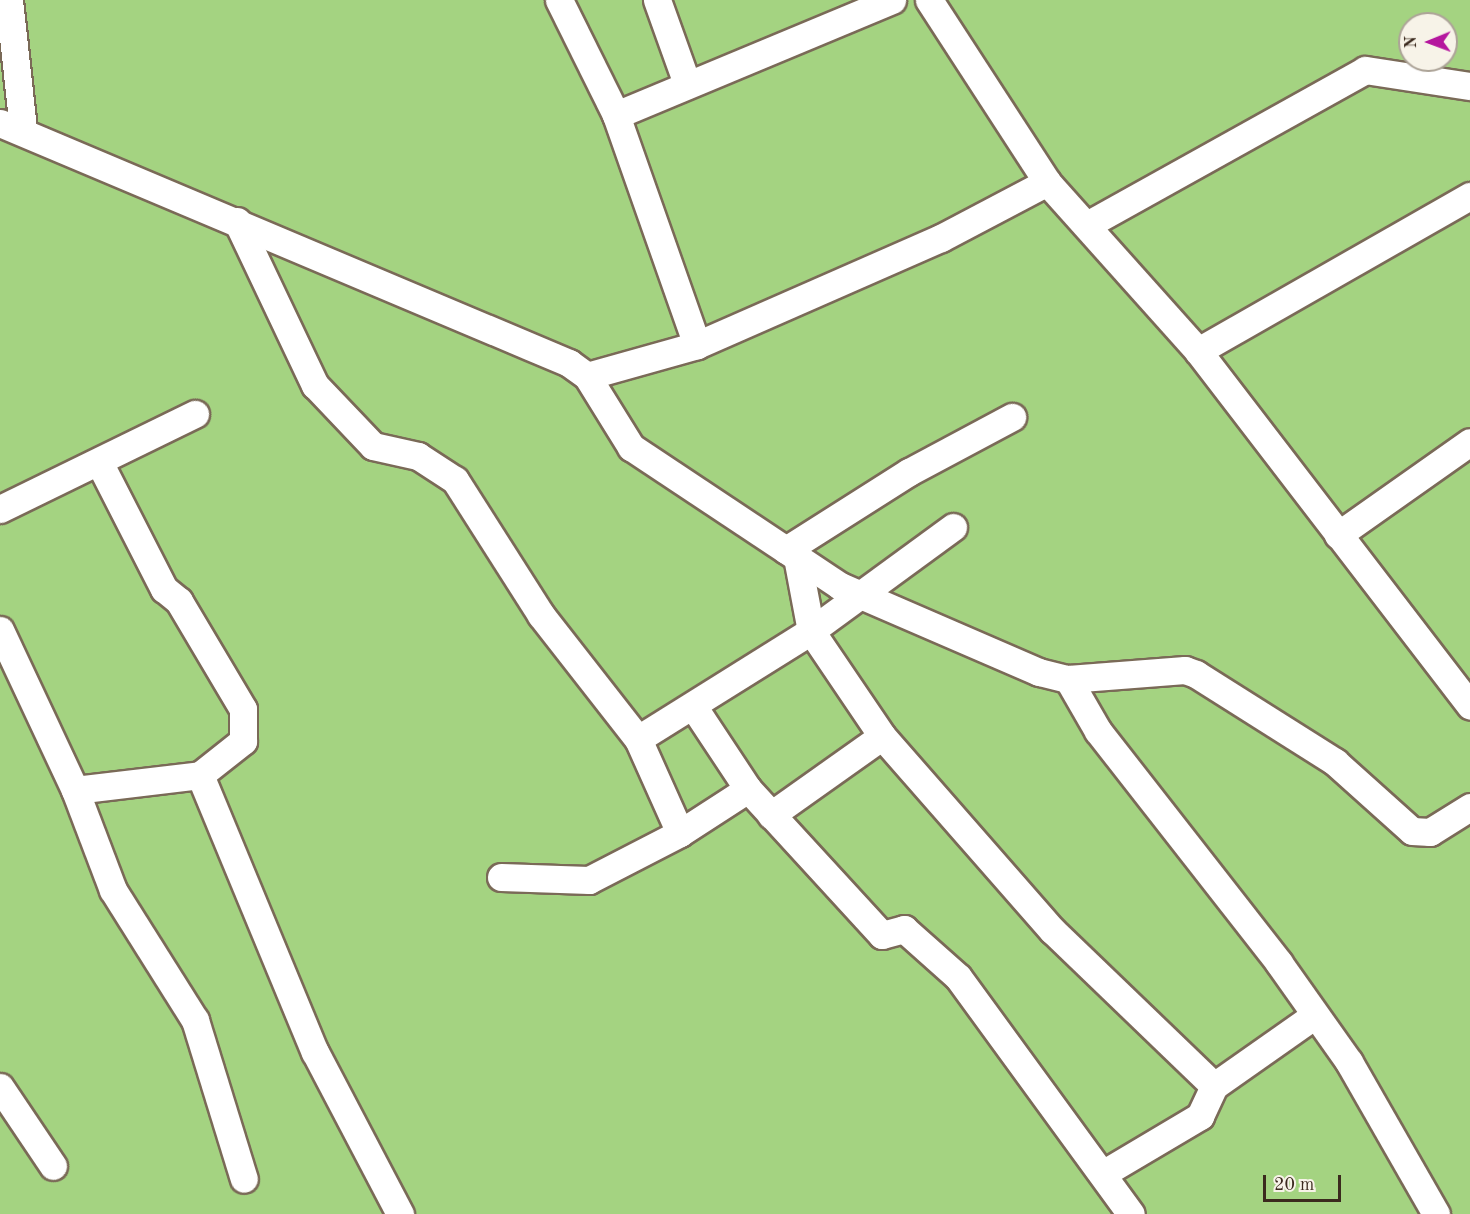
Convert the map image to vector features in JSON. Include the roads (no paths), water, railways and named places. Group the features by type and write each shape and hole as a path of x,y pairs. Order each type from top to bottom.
{"street":[{"path":"9,0 12,126 569,363 587,376 631,447 791,554 858,593 1040,672 1068,679 1185,670 1335,762 1412,831 1431,832 1470,807"},
{"path":"559,0 616,115 696,345"},
{"path":"657,0 687,84"},
{"path":"616,115 687,84 772,54 892,0"},
{"path":"929,0 1047,182 1198,351 1338,535 1465,689"},
{"path":"1087,225 1365,70 1470,87"},
{"path":"587,376 696,345 941,238 1047,182"},
{"path":"1198,351 1470,196"},
{"path":"237,221 315,385 373,446 418,456 455,480 541,615 638,740 680,833"},
{"path":"0,509 195,414"},
{"path":"791,554 909,472 1012,417"},
{"path":"1338,535 1470,442"},
{"path":"75,790 200,775 243,741 243,709 179,601 164,589 99,462"},
{"path":"638,740 811,631 858,593 953,527"},
{"path":"791,554 811,631 882,736 1053,931 1214,1086"},
{"path":"0,630 75,790 113,890 195,1020 244,1179"},
{"path":"1068,679 1098,731 1315,1015 1428,1211"},
{"path":"693,706 748,789 882,935 904,929 958,977 1104,1173 1131,1214"},
{"path":"771,815 882,736"},
{"path":"200,775 315,1052 400,1214"},
{"path":"501,877 589,880 680,833 748,789"},
{"path":"1104,1173 1200,1116 1214,1086 1315,1015"},
{"path":"0,1087 53,1166"}]}
